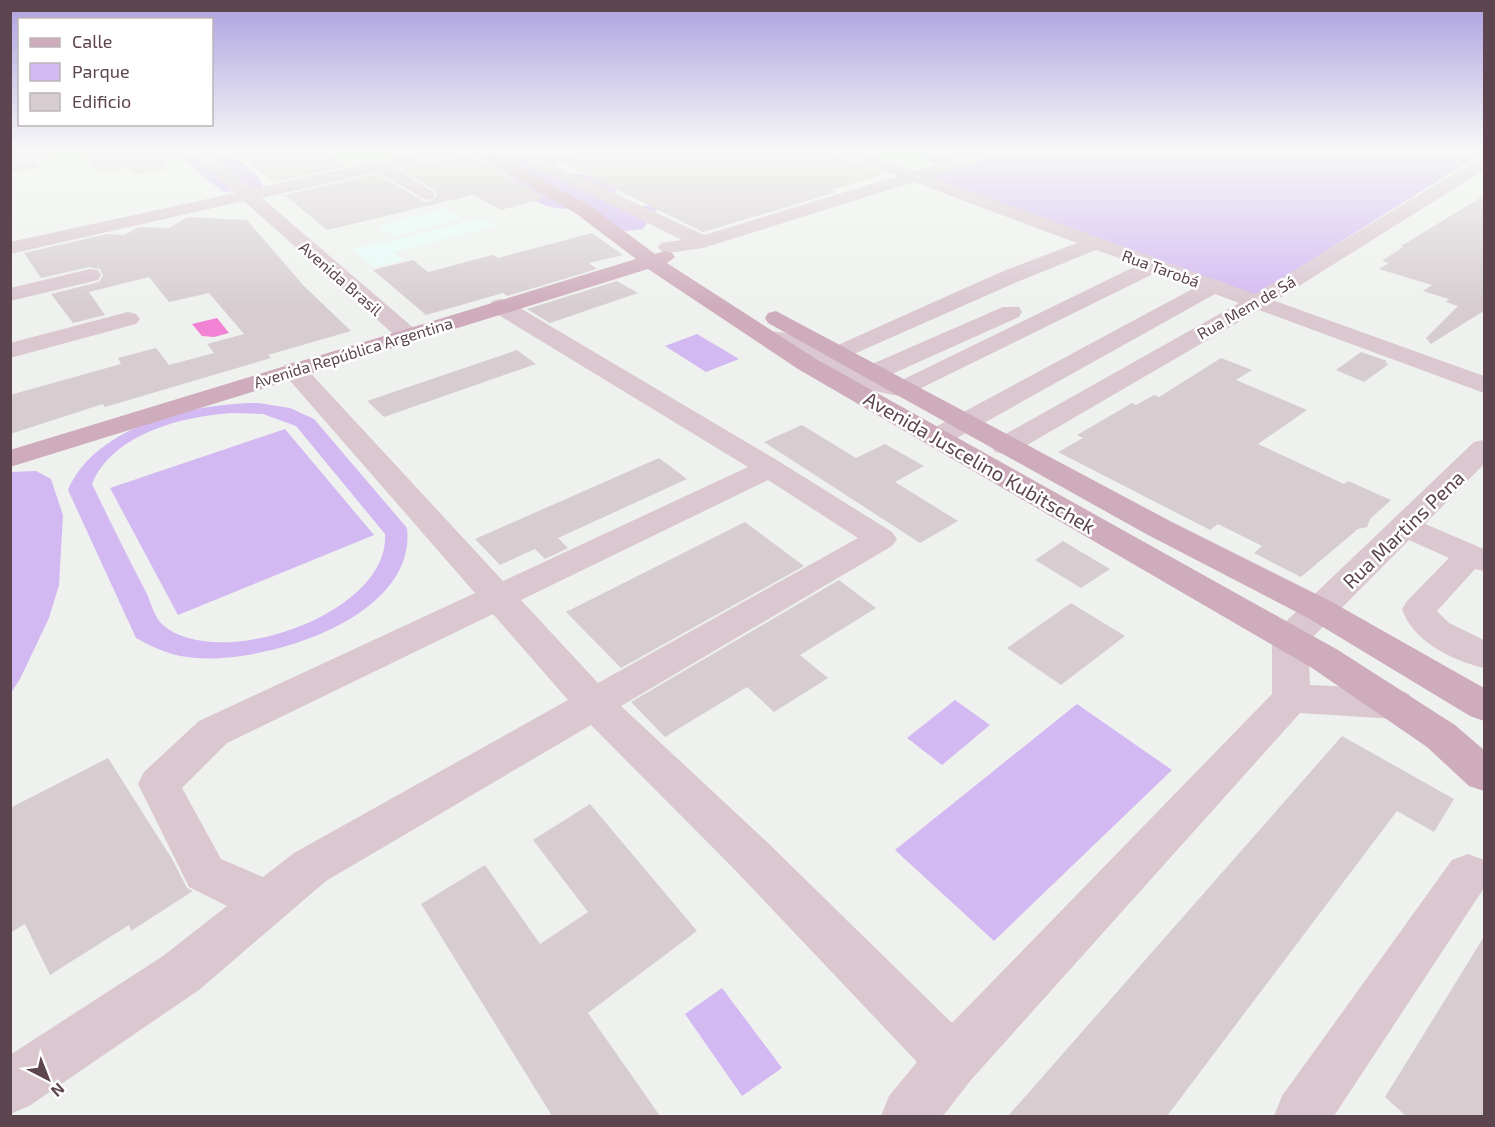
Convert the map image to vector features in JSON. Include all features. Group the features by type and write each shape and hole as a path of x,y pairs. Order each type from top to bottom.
{"main road":[{"name":"Avenida Juscelino Kubitschek","path":"568,202 672,250 759,334 807,364 938,436 1290,639 1395,704 1441,736 1485,774"},
{"name":"Avenida Juscelino Kubitschek","path":"596,202 672,250 694,268 838,354 866,376 903,389 1159,528 1320,610 1485,706"},
{"name":"Avenida República Argentina","path":"10,459 294,370 402,331 500,306 672,250"},
{"name":"Avenida República Argentina","path":"10,445 672,250"}],"street":[{"path":"10,248 217,202"},
{"name":"Avenida Brasil","path":"254,202 402,331"},
{"name":"Avenida Juscelino Kubitschek","path":"596,202 672,250"},
{"name":"Avenida República Argentina","path":"672,250 832,202"},
{"name":"Rua Tarobá","path":"981,202 1485,385"},
{"name":"Rua Mem de Sá","path":"1005,446 1256,303 1426,202"},
{"path":"838,354 1009,277 1095,243"},
{"path":"759,334 785,341 851,379 866,376 1129,256"},
{"path":"903,389 1155,266"},
{"path":"10,295 90,275"},
{"path":"938,436 1212,286"},
{"path":"10,1087 181,973 310,867 881,539 770,468 500,306"},
{"path":"10,351 128,320"},
{"path":"294,370 593,703 751,856 952,1060"},
{"name":"Rua Martins Pena","path":"1290,639 1485,448"},
{"path":"267,902 205,873 159,784 213,732 770,468"},
{"path":"1406,526 1478,558 1419,609 1421,617 1434,630 1485,655"},
{"path":"909,1116 952,1060 1291,698 1290,639"},
{"path":"1291,698 1395,704"},
{"path":"1302,1116 1468,874"}],"shaded area":[{"path":"445,208 461,218 394,236 378,226"},
{"path":"482,218 495,226 393,252 403,260 375,267 352,250 380,242 391,251 382,243"},
{"path":"217,318 229,333 214,337 202,336 192,324"}],"green space":[{"path":"537,202 621,202 635,208 650,205 661,208 650,214 652,215 643,229 631,231 615,229 579,209 562,209"},
{"path":"991,202 1405,202 1254,296"},
{"path":"697,334 739,359 706,372 665,346"},
{"path":"258,403 290,408 314,419 407,528 404,560 388,587 363,610 332,629 297,643 261,652 227,658 181,656 158,649 136,638 68,490 82,468 100,449 124,434 177,413 233,404","holes":["233,413 263,414 296,426 385,534 379,563 360,589 332,610 297,627 260,638 223,642 190,639 164,626 159,620 92,484 102,466 116,452 152,430 193,418"]},
{"path":"285,429 374,535 178,615 110,488"},
{"path":"36,471 51,479 63,515 59,585 49,618 11,693 11,472"},
{"path":"955,700 990,725 942,765 907,738"},
{"path":"1077,704 1172,770 994,941 895,850"},
{"path":"722,988 782,1068 742,1096 685,1014"}],"building":[{"path":"293,202 424,202 445,202 327,230"},
{"path":"485,202 531,202 501,210"},
{"path":"641,202 805,202 703,232"},
{"path":"1474,202 1485,202 1485,313 1482,312 1431,344 1426,338 1458,306 1446,302 1449,299 1423,291 1432,285 1379,269 1389,263 1382,261 1403,247 1401,246"},
{"path":"188,217 247,220 303,285 351,331 268,355 271,358 105,407 103,404 10,434 10,395 121,364 118,358 156,348 169,365 214,353 207,344 244,334 209,293 169,302 149,277 89,292 105,315 73,323 51,294 99,282 103,276 100,269 89,267 41,278 24,253 107,234 124,235 139,227 169,228"},
{"path":"592,233 623,255 589,263 597,269 507,296 503,293 426,315 373,270 413,260 428,272 493,255 498,258"},
{"path":"617,281 638,293 550,323 527,309"},
{"path":"517,350 536,364 384,417 367,401"},
{"path":"1361,352 1387,361 1385,363 1389,364 1364,382 1336,370"},
{"path":"1221,358 1252,370 1236,380 1307,410 1258,444 1344,484 1348,481 1391,500 1370,519 1367,527 1358,529 1301,577 1254,553 1262,546 1218,524 1210,530 1058,452 1083,438 1077,435 1132,403 1136,405 1154,395 1159,397"},
{"path":"802,425 856,458 885,444 924,466 895,482 958,521 920,543 764,442"},
{"path":"659,458 687,479 558,538 568,548 545,559 535,549 500,565 475,539"},
{"path":"745,522 804,566 621,668 566,612"},
{"path":"1063,541 1110,569 1081,588 1035,560"},
{"path":"839,580 876,608 800,655 828,678 774,712 747,687 665,737 631,702"},
{"path":"1071,603 1125,636 1061,685 1007,648"},
{"path":"1342,736 1454,799 1434,832 1397,811 1167,1116 1008,1116"},
{"path":"108,758 172,859 187,888 193,891 131,931 129,925 50,975 25,924 10,933 10,808"},
{"path":"590,804 697,931 588,1013 660,1116 552,1116 421,904 485,865 540,944 588,912 533,840"},
{"path":"1485,935 1485,1116 1406,1116 1385,1097"}]}
